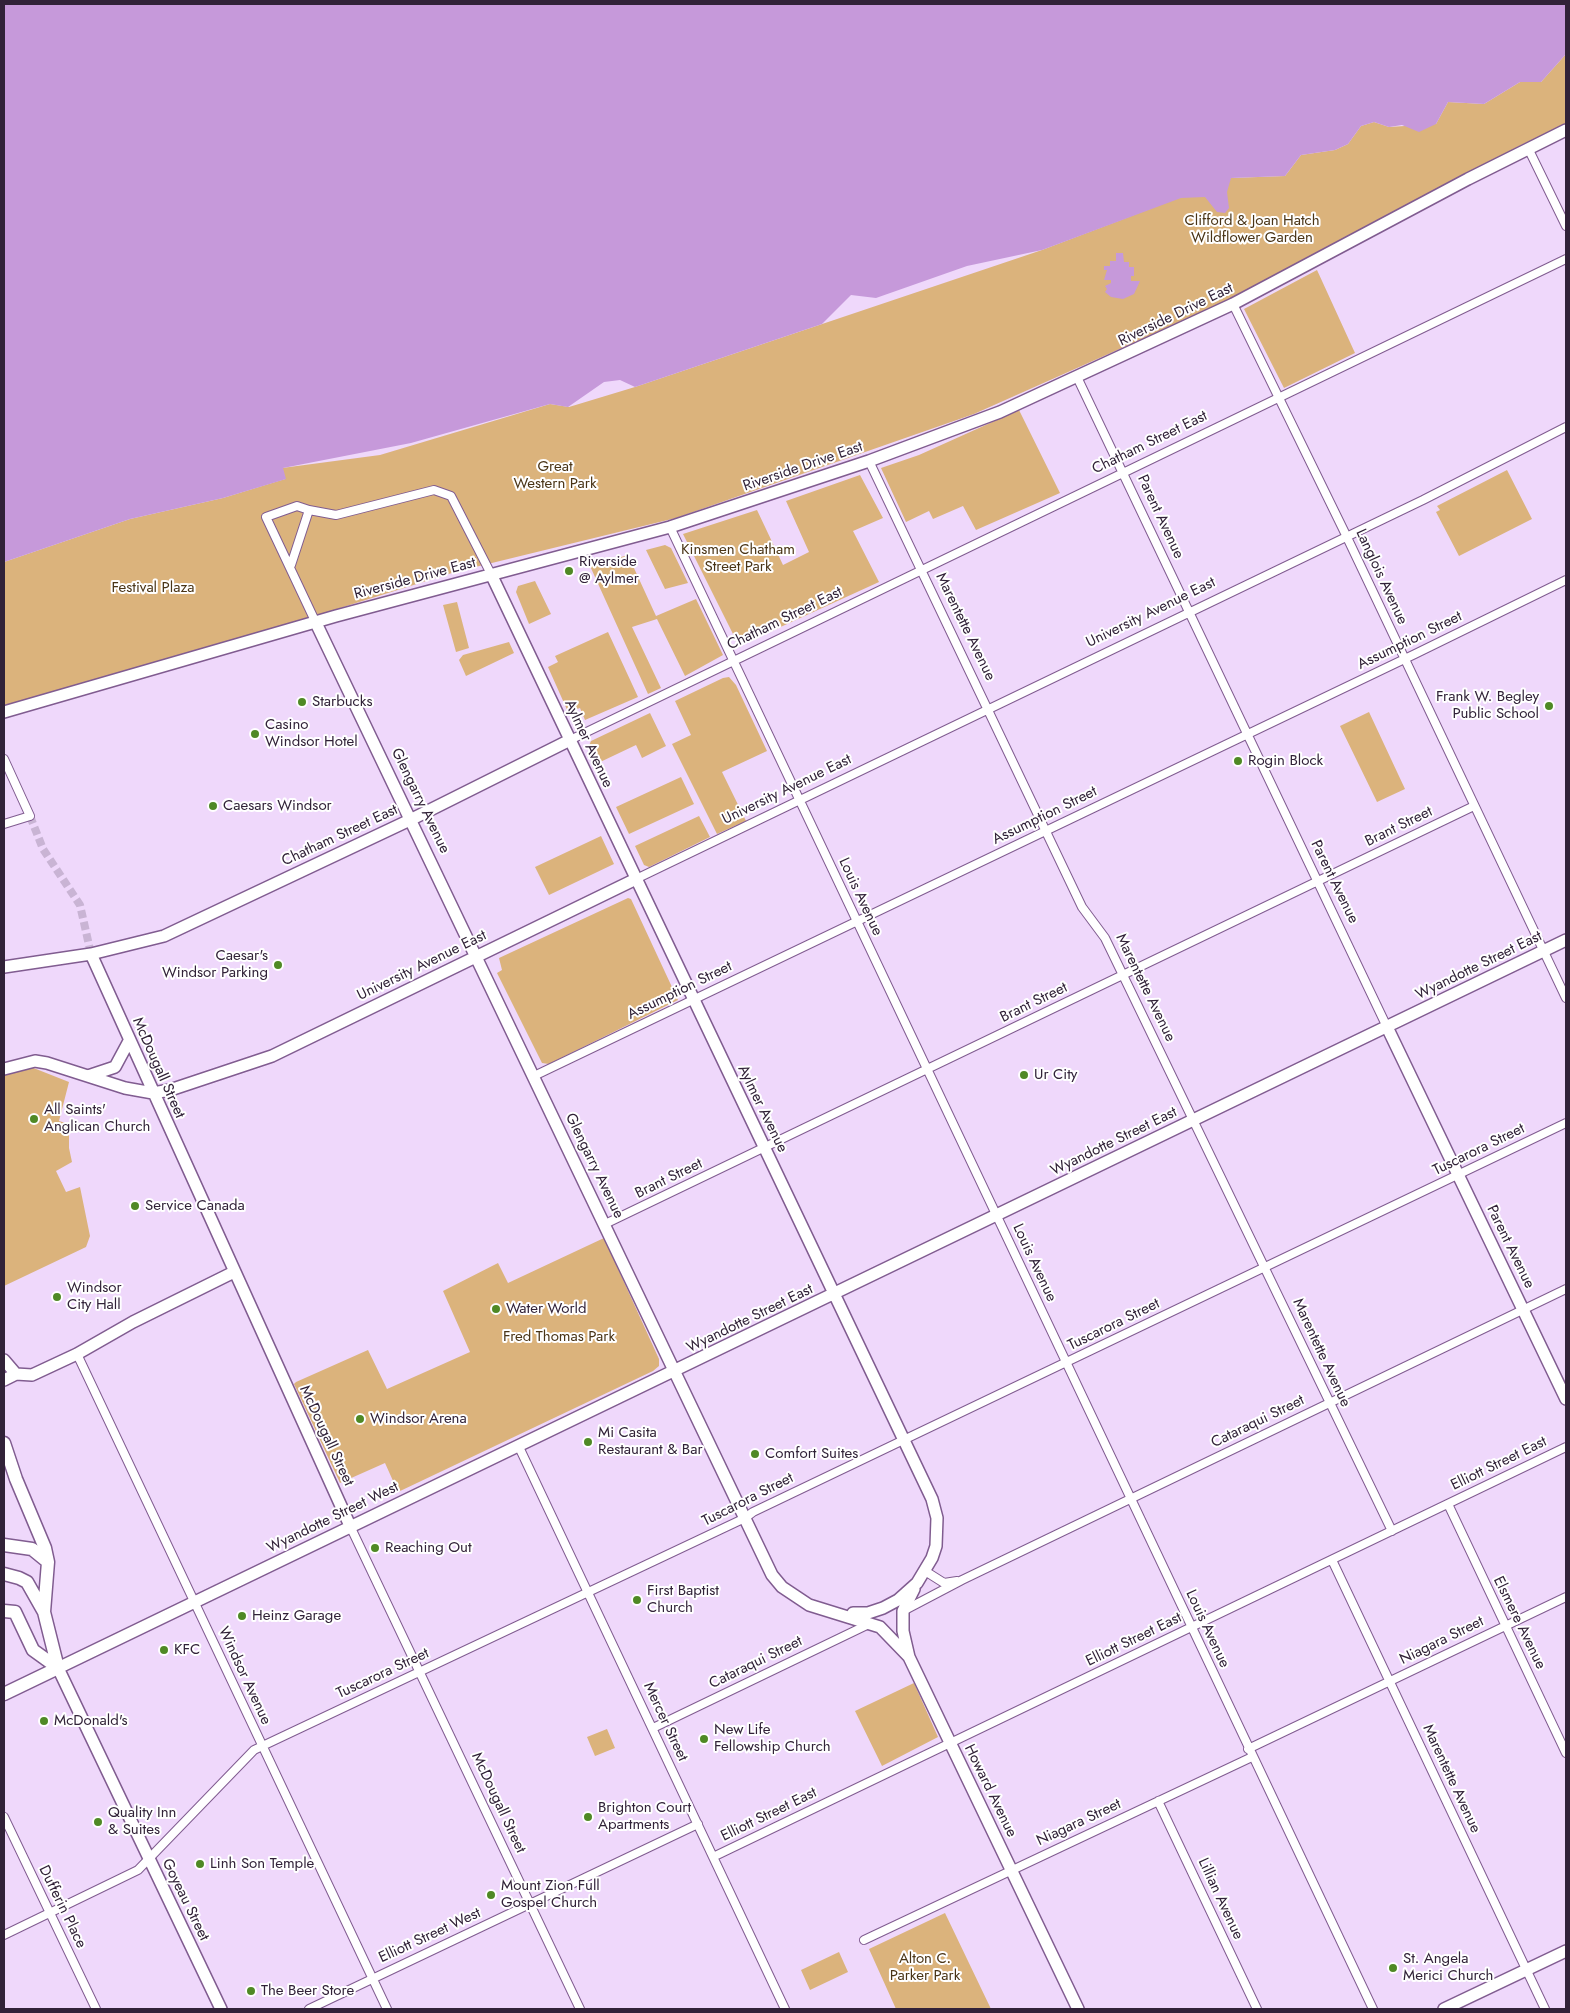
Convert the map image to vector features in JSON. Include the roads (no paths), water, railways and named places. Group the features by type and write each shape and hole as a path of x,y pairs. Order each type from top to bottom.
{"main road":[{"name":"Riverside Drive East","path":"4,712 491,574 670,527 869,461 1000,412 1233,304 1528,148 1566,130"},
{"name":"Aylmer Avenue","path":"491,574 932,1499 937,1518 936,1546 925,1571 917,1583 898,1600 883,1608 868,1613 841,1613"},
{"name":"Glengarry Avenue","path":"316,623 412,819 772,1575 782,1587 809,1605 871,1622 880,1627 910,1657"},
{"name":"Chatham Street East","path":"4,967 90,954 164,936 412,819 570,740"},
{"name":"University Avenue East","path":"4,1069 35,1061 125,1088 153,1093 170,1090 239,1069 272,1056 476,955 636,879"},
{"name":"Wyandotte Street East","path":"675,1372 1566,940"},
{"name":"McDougall Street","path":"90,954 351,1528"},
{"name":"Parent Avenue","path":"1387,1027 1566,1399"},
{"path":"88,1076 115,1066 129,1041"},
{"path":"4,1380 16,1374 32,1375 77,1354 133,1322 234,1272"},
{"path":"4,1360 16,1374"},
{"name":"Wyandotte Street West","path":"4,1694 675,1372"},
{"path":"4,1443 16,1479 43,1540 48,1562 44,1612"},
{"path":"4,1545 32,1549 48,1562"},
{"path":"4,1574 27,1582 44,1612 58,1668"},
{"name":"Howard Avenue","path":"917,1583 903,1611 903,1631 910,1657 1078,2009"},
{"path":"4,1611 14,1612 33,1650 58,1668"},
{"name":"Goyeau Street","path":"58,1668 221,2009"},
{"path":"1444,2009 1566,1952"}],"street":[{"path":"1528,148 1566,226"},
{"name":"Chatham Street East","path":"570,740 1566,259"},
{"name":"Langlois Avenue","path":"1233,304 1347,536 1566,998"},
{"name":"Parent Avenue","path":"1077,377 1387,1027"},
{"name":"University Avenue East","path":"636,879 1188,611 1347,536 1566,427"},
{"name":"Marentette Avenue","path":"869,461 1082,906 1106,938 1392,1531"},
{"path":"316,623 291,565 266,517 297,506 336,516 434,490 451,496 491,574"},
{"path":"291,565 309,510"},
{"name":"Louis Avenue","path":"670,527 1373,2009"},
{"name":"Assumption Street","path":"534,1076 1566,580"},
{"path":"4,759 30,816 4,824"},
{"name":"Brant Street","path":"605,1224 1474,806"},
{"name":"Tuscarora Street","path":"4,1935 138,1870 254,1750 745,1518 752,1512 1566,1123"},
{"name":"Cataraqui Street","path":"903,1611 962,1580 1566,1289"},
{"name":"Windsor Avenue","path":"77,1354 387,2009"},
{"name":"Mercer Street","path":"519,1447 786,2009"},
{"name":"Elliott Street East","path":"713,1857 1566,1447"},
{"name":"Elsmere Avenue","path":"1448,1504 1566,1753"},
{"name":"McDougall Street","path":"351,1528 580,2009"},
{"name":"Marentette Avenue","path":"1332,1560 1545,2009"},
{"name":"Cataraqui Street","path":"925,1571 944,1583 962,1580"},
{"name":"Niagara Street","path":"864,1940 1158,1801 1389,1682 1566,1597"},
{"name":"Cataraqui Street","path":"652,1728 871,1622"},
{"name":"Lillian Avenue","path":"1158,1801 1257,2009"},
{"name":"Dufferin Place","path":"4,1817 96,2009"},
{"name":"Elliott Street West","path":"309,2009 698,1824"}],"tunnel":[{"path":"30,816 43,849 80,905 91,954"}],"place":[{"name":"Riverside @ Aylmer","path":"569,571"},
{"name":"Starbucks","path":"302,702"},
{"name":"Frank W. Begley Public School","path":"1549,706"},
{"name":"Casino Windsor Hotel","path":"255,734"},
{"name":"Rogin Block","path":"1238,761"},
{"name":"Caesars Windsor","path":"213,806"},
{"name":"Caesar's Windsor Parking","path":"278,965"},
{"name":"Ur City","path":"1024,1075"},
{"name":"All Saints' Anglican Church","path":"34,1119"},
{"name":"Service Canada","path":"135,1206"},
{"name":"Windsor City Hall","path":"57,1297"},
{"name":"Water World","path":"496,1309"},
{"name":"Windsor Arena","path":"360,1419"},
{"name":"Mi Casita Restaurant & Bar","path":"588,1442"},
{"name":"Comfort Suites","path":"755,1454"},
{"name":"Reaching Out","path":"375,1548"},
{"name":"First Baptist Church","path":"637,1600"},
{"name":"Heinz Garage","path":"242,1616"},
{"name":"KFC","path":"164,1650"},
{"name":"McDonald's","path":"44,1721"},
{"name":"New Life Fellowship Church","path":"704,1739"},
{"name":"Brighton Court Apartments","path":"588,1817"},
{"name":"Quality Inn & Suites","path":"98,1822"},
{"name":"Linh Son Temple","path":"200,1864"},
{"name":"Mount Zion Full Gospel Church","path":"491,1895"},
{"name":"St. Angela Merici Church","path":"1393,1968"},
{"name":"The Beer Store","path":"251,1991"}],"park label":[{"name":"Clifford & Joan Hatch Wildflower Garden","path":"1252,230"},
{"name":"Great Western Park","path":"555,476"},
{"name":"Kinsmen Chatham Street Park","path":"738,558"},
{"name":"Festival Plaza","path":"153,588"},
{"name":"Fred Thomas Park","path":"559,1337"},
{"name":"Alton C. Parker Park","path":"925,1968"}]}
